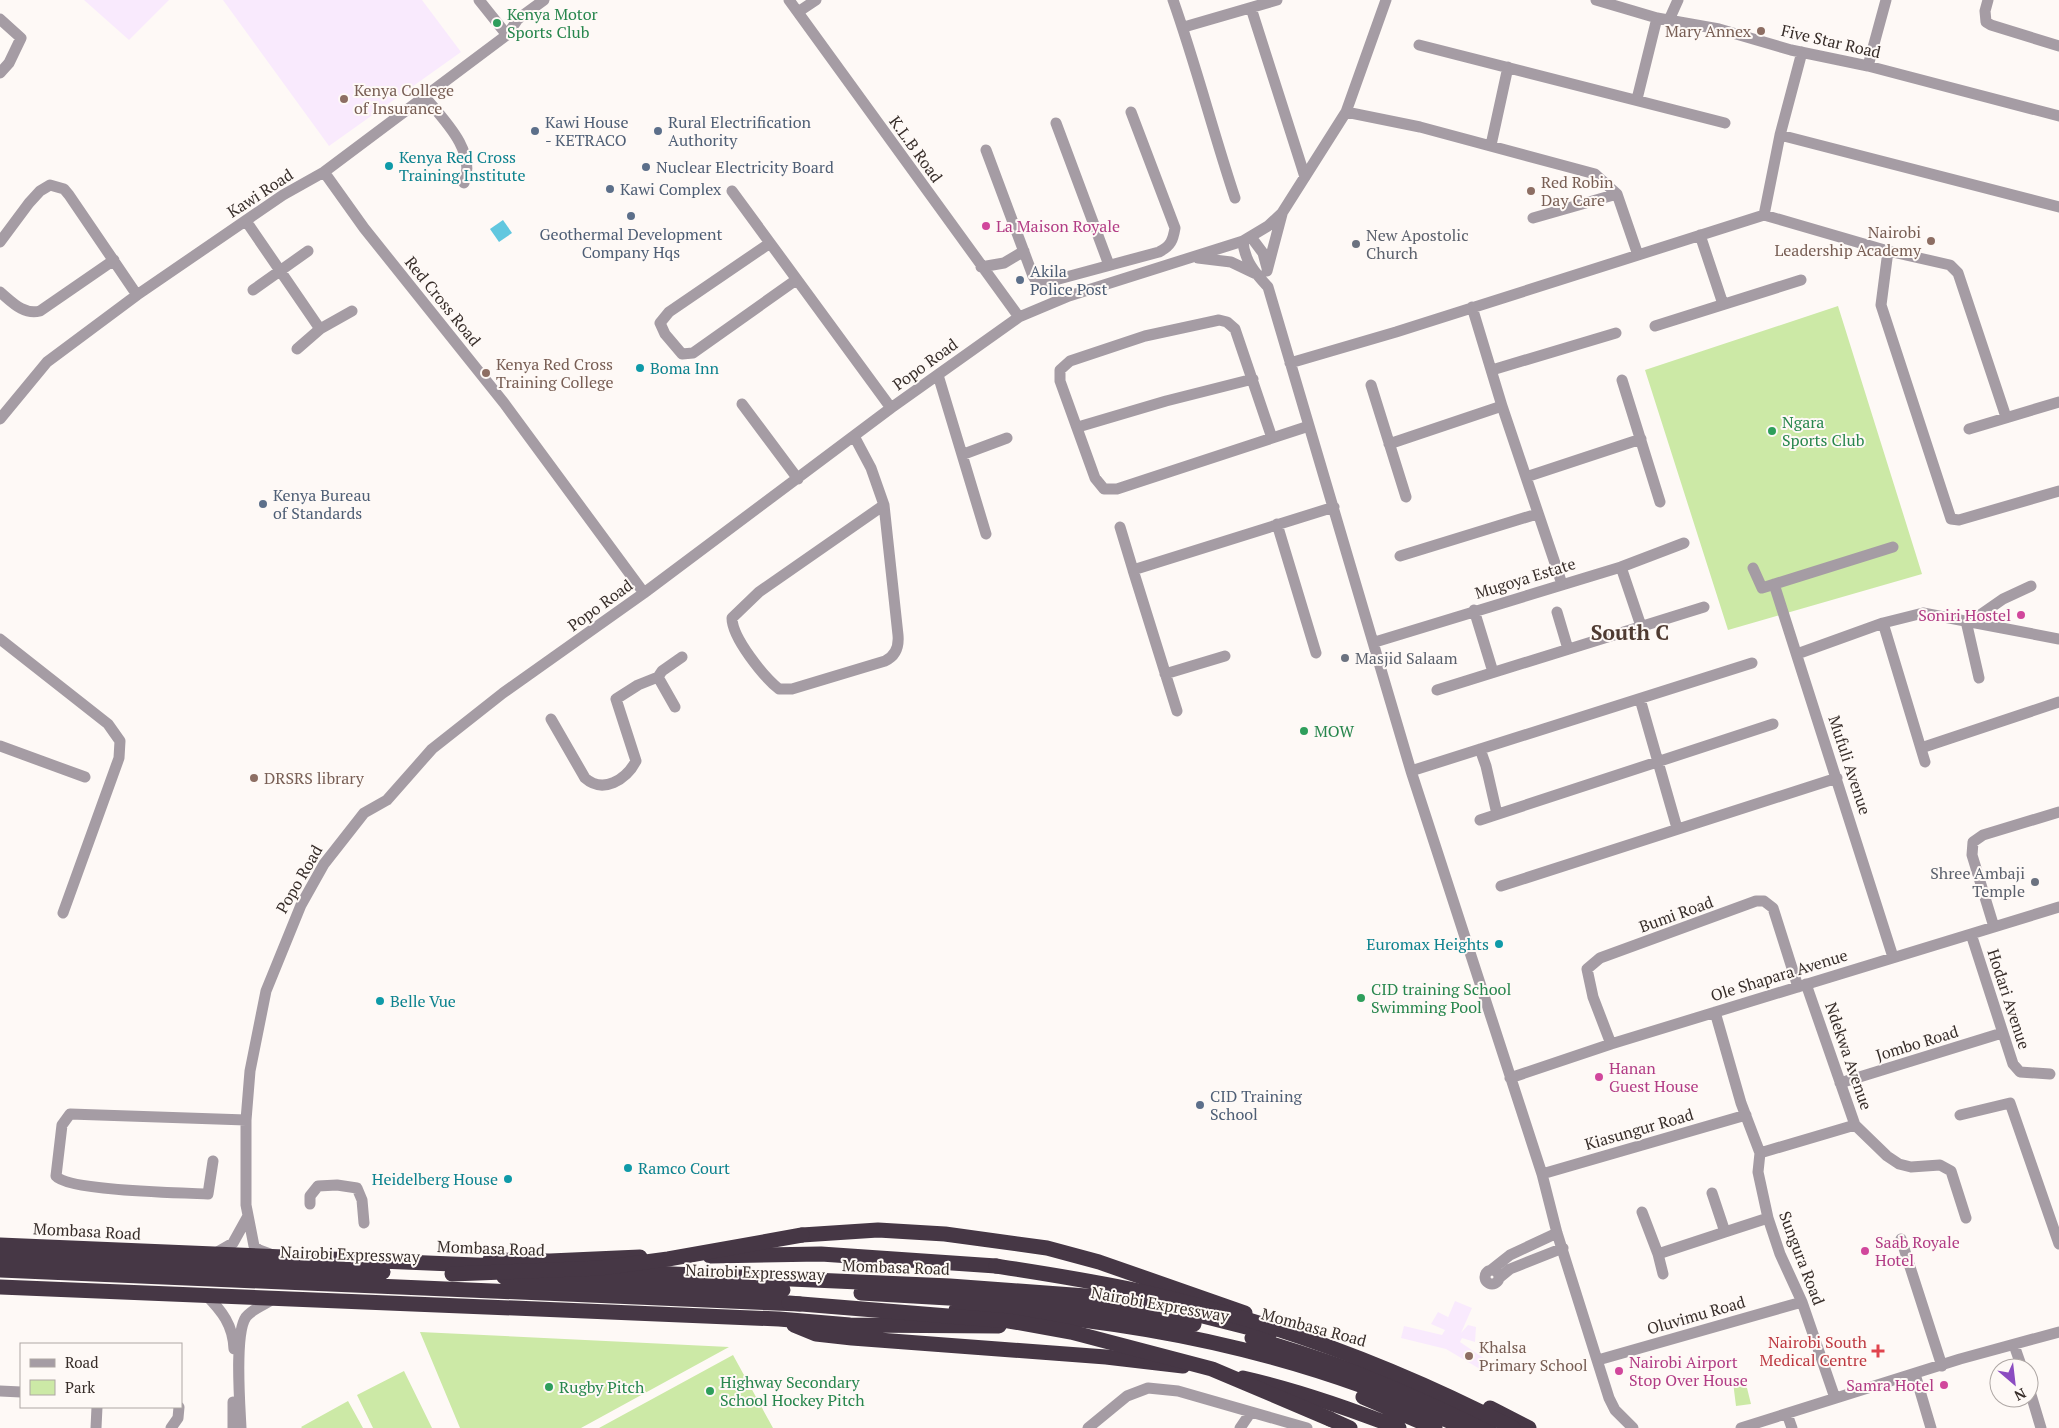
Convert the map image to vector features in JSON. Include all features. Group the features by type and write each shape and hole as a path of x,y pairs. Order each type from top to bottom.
{"highway":[{"path":"452,1274 601,1268 668,1259 802,1235 878,1230 945,1234 1048,1248 1099,1262 1241,1310 1304,1343"},
{"name":"Mombasa Road","path":"0,1245 950,1286 1086,1296 1137,1302 1183,1312 1408,1371 1529,1428"},
{"path":"431,1264 480,1260 550,1261 594,1258 821,1254 996,1266 1152,1294 1235,1316 1303,1337 1386,1369 1461,1401 1513,1428"},
{"name":"Nairobi Expressway","path":"0,1259 452,1274 1038,1303 1192,1323 1311,1355 1429,1399 1489,1428"},
{"name":"Nairobi Expressway","path":"0,1270 1026,1313 1184,1335 1282,1360 1369,1389 1464,1428"},
{"path":"0,1287 779,1319 850,1325 1083,1327 1162,1341 1247,1360 1340,1388 1435,1428"},
{"path":"789,1303 1009,1320 1071,1332 1212,1369 1350,1428"},
{"path":"779,1319 816,1334 1106,1357 1200,1368 1272,1384 1361,1413 1399,1428"}],"street":[{"path":"479,0 507,35"},
{"name":"Kawi Road","path":"0,419 47,362 138,295 284,195 324,172 507,35 518,19 544,0"},
{"name":"K.L.B Road","path":"789,0 1019,317"},
{"path":"798,12 816,0"},
{"path":"1173,0 1184,28 1204,102 1235,198"},
{"path":"1184,28 1278,0"},
{"path":"1262,274 1284,210 1346,112 1386,0"},
{"name":"Five Star Road","path":"1596,0 1663,19 1719,29 1802,52 1868,66 2059,116"},
{"path":"1637,99 1663,19 1678,0"},
{"path":"1868,66 1886,0"},
{"path":"1988,0 1985,11 1986,22 1991,26 2059,46"},
{"path":"1251,8 1305,177"},
{"path":"0,19 21,38 9,63 0,73"},
{"path":"1419,45 1637,99 1725,123"},
{"path":"1764,215 1780,135 1802,52"},
{"path":"1490,145 1508,67"},
{"path":"424,96 452,130 462,147 469,171 464,183"},
{"path":"986,150 1033,276 1040,284 1160,252 1167,248 1173,240 1174,228 1131,112"},
{"path":"1346,112 1420,127 1595,174 1617,194 1638,255"},
{"path":"1056,123 1109,265"},
{"path":"1780,135 2059,207"},
{"name":"Red Cross Road","path":"324,172 364,228 504,403 644,593"},
{"path":"0,242 40,191 50,184 55,185 70,194 138,295"},
{"path":"732,191 892,408"},
{"path":"1533,218 1617,194"},
{"name":"Popo Road","path":"286,1257 265,1253 254,1246 248,1216 246,1205 246,1120 250,1071 266,991 301,905 324,864 364,813 387,800 432,749 503,693 644,593 892,408 1019,317 1069,296 1247,239 1268,226 1284,210"},
{"path":"1290,363 1396,332 1764,215 1888,251 1950,265 1958,273 2006,417"},
{"path":"246,221 320,329"},
{"path":"1700,236 1723,304"},
{"path":"1247,239 1263,253 1262,274"},
{"path":"1247,239 1245,253 1262,274 1268,287 1375,642 1411,771 1542,1174 1557,1233 1609,1398 1625,1426"},
{"path":"770,243 668,312 660,323 665,334 682,354 694,353 796,280"},
{"path":"253,290 308,251"},
{"path":"981,267 1004,263 1024,251"},
{"path":"1888,251 1881,305 1950,517 1959,520 2059,491"},
{"path":"1190,257 1231,262 1262,274"},
{"path":"0,292 22,310 28,312 40,311 114,260"},
{"path":"1654,326 1801,280"},
{"path":"1472,307 1537,514 1562,584"},
{"path":"297,349 320,329 352,311"},
{"path":"1272,438 1235,329 1227,322 1219,320 1145,336 1070,361 1060,370 1060,381 1095,478 1104,489 1111,490 1272,438 1309,426"},
{"path":"1492,370 1616,333"},
{"path":"938,375 964,454 986,534"},
{"path":"1078,427 1166,401 1253,379"},
{"path":"1622,380 1660,502"},
{"path":"1371,385 1406,497"},
{"path":"1969,428 2059,402"},
{"path":"742,404 798,479"},
{"path":"1389,444 1502,406"},
{"path":"854,436 870,468 884,505 899,642 896,652 889,659 792,689 779,689 762,672 744,646 734,630 732,618 759,592 884,505"},
{"path":"964,454 1008,438"},
{"path":"1526,476 1640,439"},
{"path":"1133,570 1334,507"},
{"path":"1400,556 1537,514"},
{"path":"1277,524 1316,653"},
{"path":"1120,528 1178,712"},
{"name":"Mugoya Estate","path":"1375,642 1474,610 1621,567 1684,543"},
{"path":"1753,568 1762,588 1893,547"},
{"path":"1621,567 1641,626"},
{"name":"Mufuli Avenue","path":"1774,584 1893,957"},
{"path":"1968,621 2003,599 2031,586"},
{"path":"1437,690 1704,607"},
{"path":"1474,610 1493,672"},
{"path":"1557,612 1568,649"},
{"path":"1797,654 1883,624 1923,613 2059,639"},
{"path":"1968,621 1979,678"},
{"path":"1883,624 1925,762"},
{"path":"0,640 108,724 120,741 119,758 64,913"},
{"path":"1166,674 1225,656"},
{"path":"551,719 585,778 591,784 601,787 609,785 630,773 636,761 616,699 638,685 658,677 662,671 682,657"},
{"path":"1411,771 1752,663"},
{"path":"658,677 675,708"},
{"path":"1640,699 1677,828"},
{"path":"1922,748 2059,702"},
{"path":"1480,820 1540,802 1657,761 1773,724"},
{"path":"0,746 85,777"},
{"path":"1480,749 1486,766 1497,814"},
{"path":"1501,886 1837,778"},
{"path":"1994,927 1972,855 1973,842 1983,834 2059,812"},
{"name":"Bumi Road","path":"1611,1044 1593,998 1587,969 1593,963 1600,958 1756,901 1764,901 1773,908 1802,986"},
{"name":"Ole Shapara Avenue","path":"1510,1078 1611,1044 2059,907"},
{"name":"Hodari Avenue","path":"1972,934 2002,1033 2016,1069 2020,1072 2050,1074"},
{"name":"Ndekwa Avenue","path":"1802,986 1856,1125 1887,1156 1899,1164 1910,1167 1940,1165 1951,1171 1966,1218"},
{"name":"Sungura Road","path":"1715,1012 1746,1115 1760,1153 1758,1172 1768,1218 1780,1254 1802,1302 1835,1398"},
{"name":"Jombo Road","path":"1840,1083 2002,1033"},
{"path":"1960,1115 2010,1103 2059,1244"},
{"path":"213,1161 208,1194 103,1188 64,1182 56,1176 62,1124 70,1114 246,1120"},
{"name":"Kiasungur Road","path":"1542,1174 1746,1115"},
{"path":"1760,1153 1856,1125"},
{"path":"310,1204 310,1196 318,1186 336,1185 357,1188 362,1200 364,1223"},
{"path":"1712,1194 1725,1232"},
{"path":"1642,1212 1658,1254 1663,1274"},
{"path":"210,1255 219,1252 233,1243 248,1216"},
{"path":"1658,1254 1768,1218"},
{"path":"1557,1233 1510,1255 1495,1274 1563,1248"},
{"path":"1901,1238 1942,1366"},
{"path":"206,1295 220,1309 231,1326 237,1363 241,1428"},
{"path":"233,1428 240,1333 246,1318 251,1312 276,1298"},
{"name":"Oluvimu Road","path":"1598,1360 1802,1302"},
{"path":"1741,1428 1835,1398 2059,1332"},
{"path":"2014,1345 2019,1358"},
{"path":"1915,1374 1931,1428"},
{"path":"1088,1428 1127,1396 1148,1388 1178,1391 1252,1412 1284,1424 1307,1428"},
{"path":"0,1391 20,1392"},
{"path":"96,1428 97,1408"},
{"path":"171,1428 178,1418 179,1408"},
{"path":"2035,1408 2041,1428"},
{"path":"1240,1428 1252,1412"},
{"path":"1787,1414 1792,1428"}],"shaded area":[{"path":"84,0 169,0 129,40"},
{"name":"Kenya College of Insurance","path":"223,0 422,0 461,52 329,146"},
{"path":"1455,1301 1472,1308 1461,1333 1468,1325 1476,1327 1475,1342 1462,1338 1460,1342 1491,1363 1485,1372 1446,1349 1401,1338 1404,1326 1442,1335 1445,1330 1431,1324 1438,1312 1448,1317 1447,1320"}],"green space":[{"path":"1838,306 1922,574 1728,630 1645,370"},
{"name":"Rugby Pitch","path":"420,1332 729,1347 581,1428 460,1428"},
{"name":"Highway Secondary School Hockey Pitch","path":"733,1355 773,1428 599,1428"},
{"path":"404,1371 432,1428 373,1428 357,1395"},
{"path":"1733,1382 1747,1388 1751,1404 1736,1406"},
{"path":"348,1401 363,1428 301,1427"}],"water":[{"path":"503,220 512,233 499,242 490,229"}],"place":[{"name":"Kenya Motor Sports Club","path":"497,23"},
{"name":"Mary Annex","path":"1761,31"},
{"name":"Kenya College of Insurance","path":"344,99"},
{"name":"Kawi House - KETRACO","path":"535,131"},
{"name":"Rural Electrification Authority","path":"658,131"},
{"name":"Kenya Red Cross Training Institute","path":"389,166"},
{"name":"Nuclear Electricity Board","path":"646,167"},
{"name":"Kawi Complex","path":"610,189"},
{"name":"Red Robin Day Care","path":"1531,191"},
{"name":"Geothermal Development Company Hqs","path":"631,216"},
{"name":"La Maison Royale","path":"986,226"},
{"name":"Nairobi Leadership Academy","path":"1931,241"},
{"name":"New Apostolic Church","path":"1356,244"},
{"name":"Akila Police Post","path":"1020,280"},
{"name":"Boma Inn","path":"640,368"},
{"name":"Kenya Red Cross Training College","path":"486,373"},
{"name":"Ngara Sports Club","path":"1772,431"},
{"name":"Kenya Bureau of Standards","path":"263,504"},
{"name":"Soniri Hostel","path":"2021,615"},
{"name":"Masjid Salaam","path":"1345,658"},
{"name":"MOW","path":"1304,731"},
{"name":"DRSRS library","path":"254,778"},
{"name":"Shree Ambaji Temple","path":"2035,882"},
{"name":"Euromax Heights","path":"1499,944"},
{"name":"CID training School Swimming Pool","path":"1361,998"},
{"name":"Belle Vue","path":"380,1001"},
{"name":"Hanan Guest House","path":"1599,1077"},
{"name":"CID Training School","path":"1200,1105"},
{"name":"Ramco Court","path":"628,1168"},
{"name":"Heidelberg House","path":"508,1179"},
{"name":"Saab Royale Hotel","path":"1865,1251"},
{"name":"Nairobi South Medical Centre","path":"1878,1351"},
{"name":"Khalsa Primary School","path":"1469,1356"},
{"name":"Nairobi Airport Stop Over House","path":"1619,1371"},
{"name":"Samra Hotel","path":"1944,1385"},
{"name":"Rugby Pitch","path":"549,1387"},
{"name":"Highway Secondary School Hockey Pitch","path":"710,1391"}],"district":[{"name":"South C","path":"1630,632"}]}
